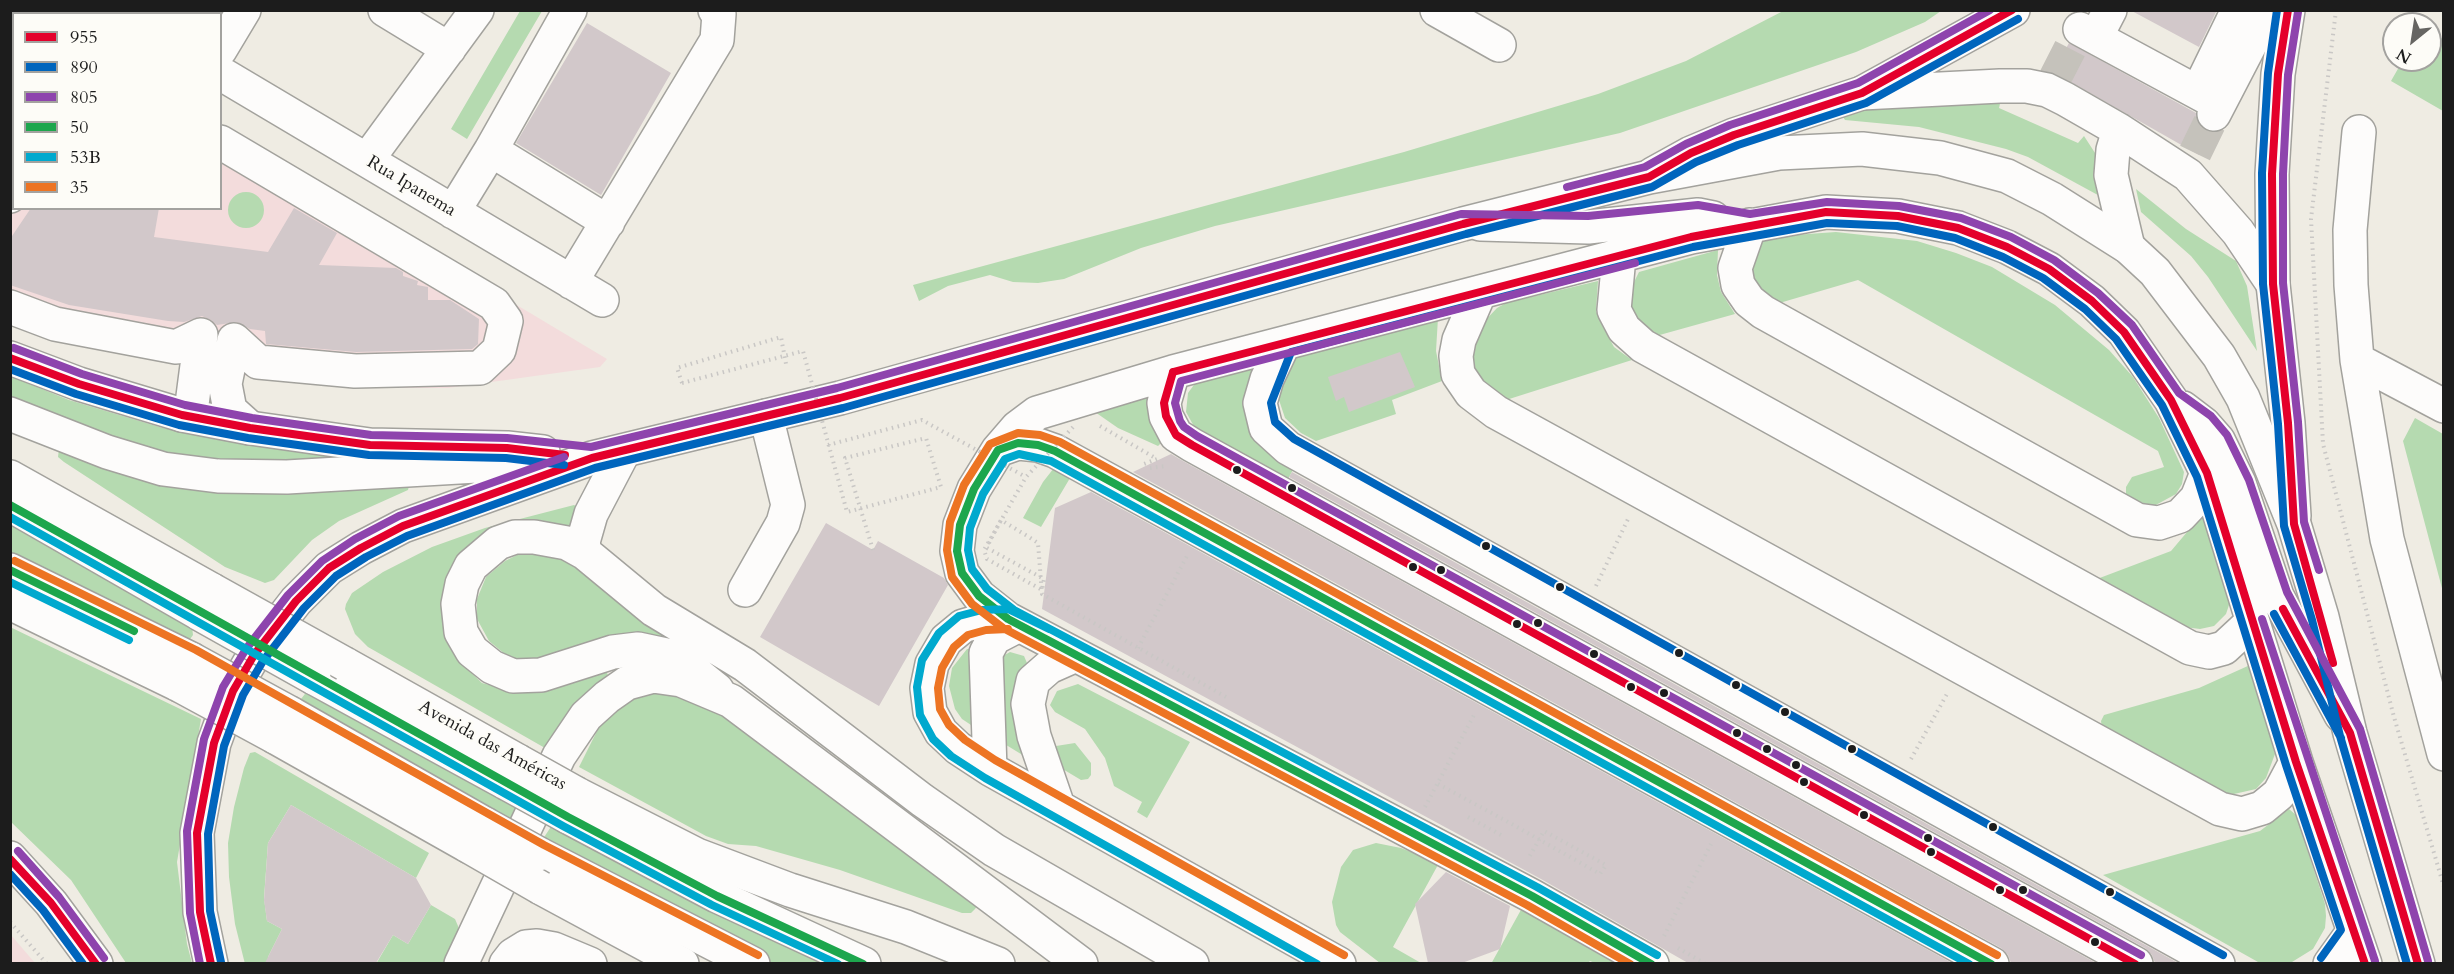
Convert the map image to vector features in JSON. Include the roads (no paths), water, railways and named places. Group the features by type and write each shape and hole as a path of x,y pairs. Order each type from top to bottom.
{"main road":[{"path":"222,47 244,10"},
{"path":"385,10 449,49"},
{"path":"367,160 477,10"},
{"path":"453,212 491,150 570,10"},
{"path":"571,282 717,40 719,14 715,10"},
{"path":"1437,10 1499,45"},
{"path":"1649,177 1691,153 1734,135 1862,93 2013,10"},
{"path":"2211,103 2238,10"},
{"path":"2211,103 2268,10"},
{"path":"2288,10 2278,74 2274,152 2273,284 2288,423 2294,524"},
{"path":"2089,25 2211,103"},
{"name":"Rua Ipanema","path":"222,74 602,300"},
{"path":"1862,93 2051,84 2120,129 2191,164 2273,284"},
{"path":"2120,129 2113,150 2111,175 2128,247"},
{"path":"2359,132 2350,230 2351,285 2357,360 2387,539 2444,754"},
{"path":"10,307 55,324 176,347 201,335 234,340 258,362 355,371 480,368 499,350 506,321 494,304 222,143"},
{"path":"212,963 200,912 197,833 214,743 233,691 254,655 296,601 329,568 403,526 592,458 852,395 1463,224 1649,177 1779,153 1862,149 1940,158 2007,176 2052,199 2128,247 2155,272 2181,303 2219,356 2243,398 2294,524 2322,617 2350,732 2418,963"},
{"path":"491,150 608,222"},
{"path":"1657,951 1532,896 1013,622 979,596 962,573 957,551 960,525 974,489 998,450 1017,428 1036,414 1173,372 1691,237 1826,212 1898,216 1958,228 2007,247 2049,269 2092,301 2124,332 2171,400 2207,473 2296,762 2365,963"},
{"path":"1463,224 1588,227 1698,215 1750,225"},
{"path":"1750,225 1735,268 1738,285 1749,301 1774,318 2137,520 2159,523 2180,516 2197,498 2207,473"},
{"path":"1619,257 1614,290 1614,310 1624,329 1643,345 2190,648 2209,652 2224,648 2252,622"},
{"path":"1480,292 1459,340 1456,356 1458,374 1471,393 1496,412 2220,809 2242,814 2262,808 2279,794 2296,762"},
{"path":"182,415 192,404 201,335"},
{"path":"234,340 225,384 230,410 250,428"},
{"path":"1284,343 1267,379 1260,403 1266,428 1288,448 1895,787 2218,963"},
{"path":"10,358 79,384 182,415 250,428 370,445 507,448 592,458"},
{"path":"2357,360 2444,406"},
{"path":"1173,372 1164,403 1166,416 1176,435 1192,446 2136,963"},
{"path":"2171,400 2204,424 2218,440 2239,483 2277,596 2297,638 2350,732"},
{"path":"10,414 107,452 164,470 218,476 287,477 477,468 592,458"},
{"path":"745,590 783,523 788,505 766,417"},
{"path":"998,450 1018,443 1038,445 1055,451 1992,963"},
{"path":"585,553 583,542 591,514 624,450"},
{"name":"Avenida das Américas","path":"10,477 206,602 345,664 512,772 572,806 790,890 906,927 998,963"},
{"path":"10,505 206,602 314,678 512,772"},
{"path":"1082,963 730,701 692,670 666,655 638,649 613,652 541,675 513,676 492,668 472,651 461,632 458,604 462,584 471,566 498,543 516,537 551,538 585,553 654,610 745,665 912,793 994,850 1192,963"},
{"path":"10,570 185,672 477,835 541,888 682,963"},
{"path":"10,603 185,672"},
{"path":"1013,622 984,620 963,626 946,640 932,664 927,688 930,712 941,732 958,748 990,769 1339,963"},
{"path":"990,769 986,653 994,638 1013,622"},
{"path":"1058,806 1034,736 1028,704 1033,681 1049,667 1076,655"},
{"path":"461,963 559,756 586,716 627,683 653,676 681,680 730,701"},
{"path":"572,806 717,896 864,963"},
{"path":"477,835 539,854 753,963"},
{"path":"10,858 51,903 96,963"},
{"path":"2330,963 2353,932"},
{"path":"507,963 513,955 526,947 537,946 554,949 590,963"}],"tunnel":[{"path":"2055,78 2075,39"},
{"path":"2195,153 2214,114"}]}
